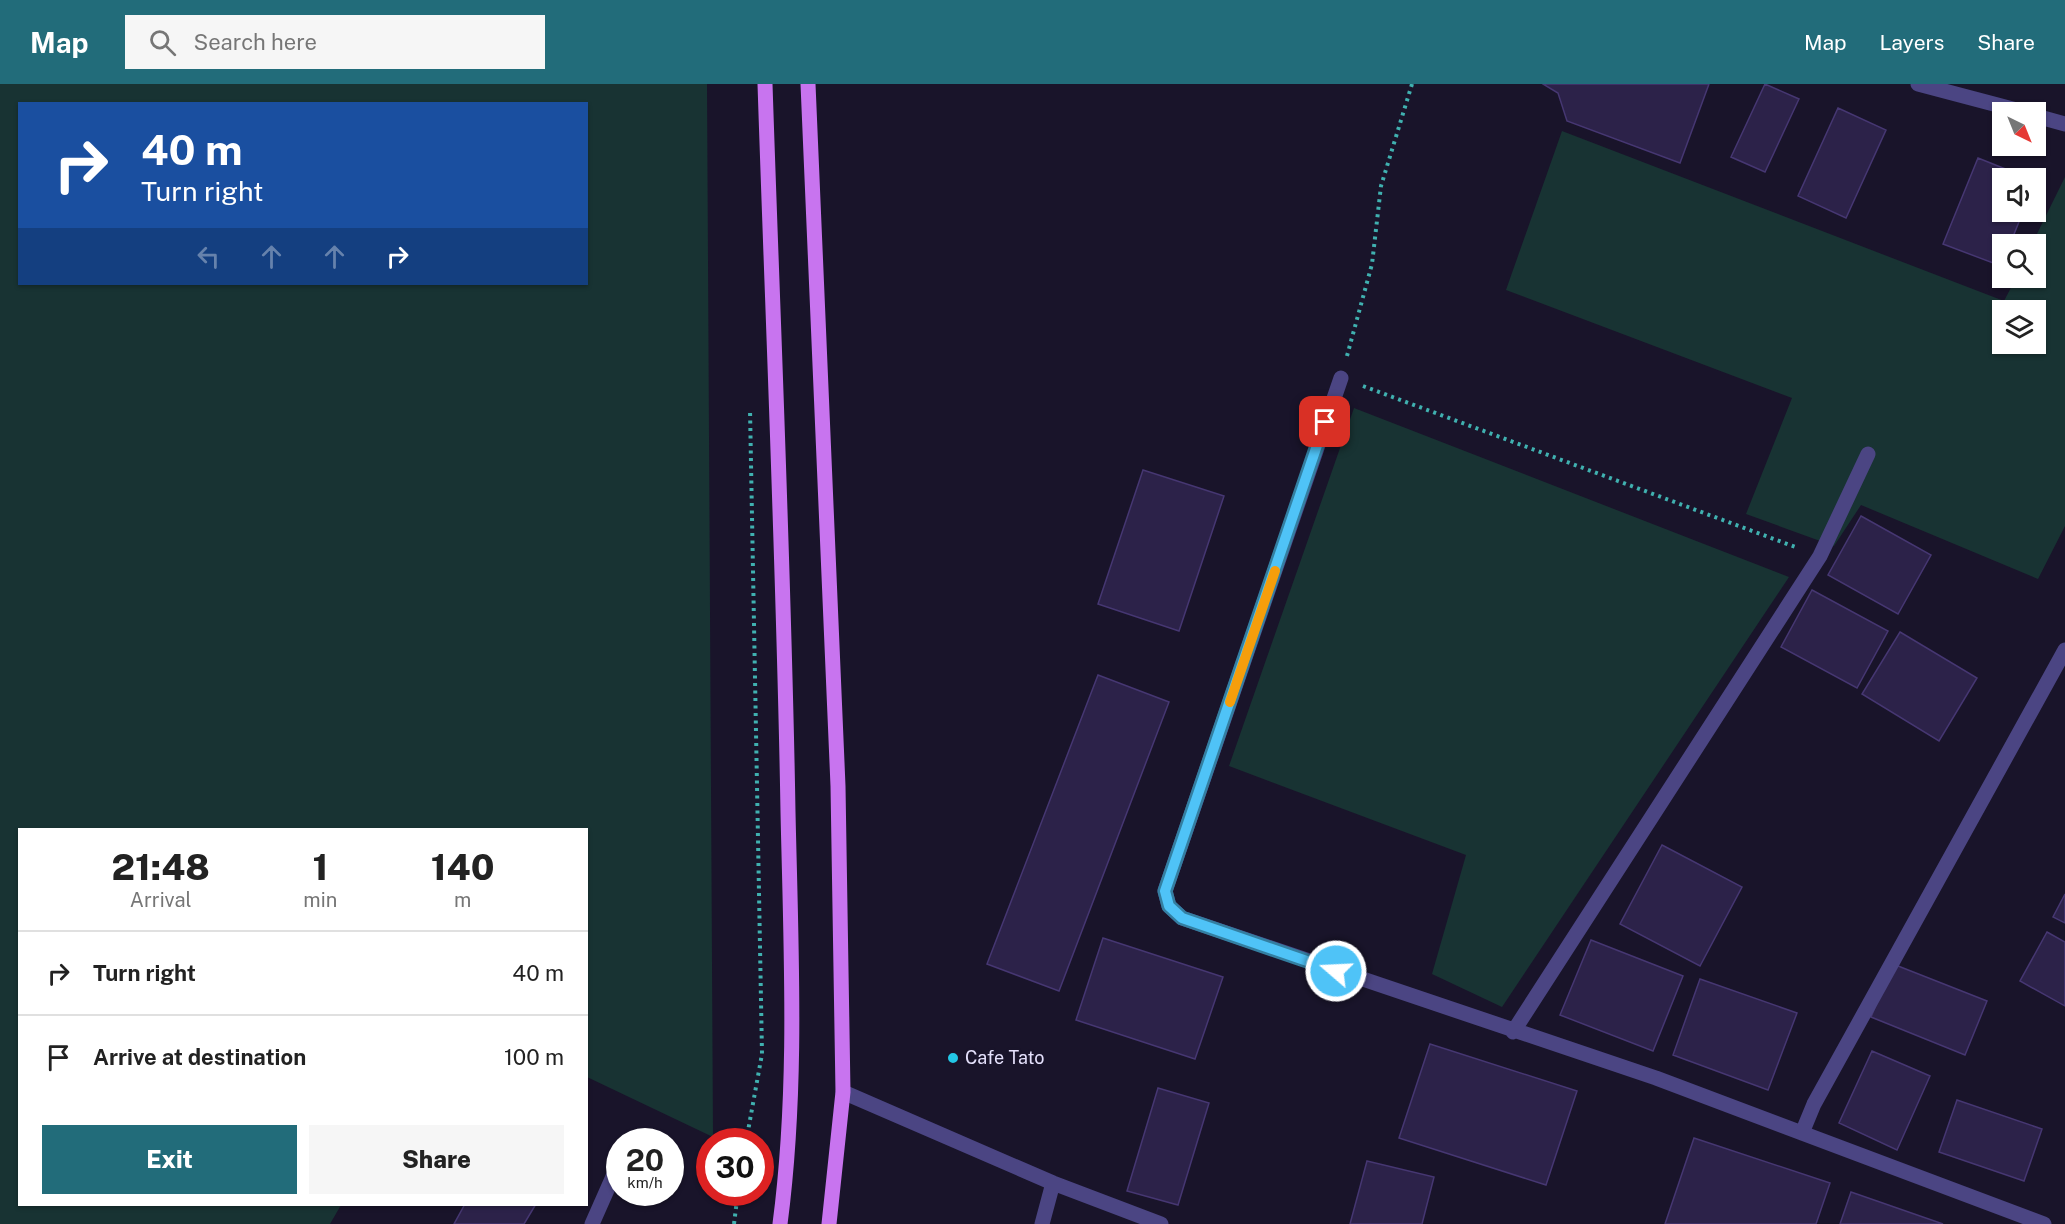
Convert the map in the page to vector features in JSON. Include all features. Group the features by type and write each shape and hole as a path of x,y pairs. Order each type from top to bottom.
{"main road":[{"path":"765,84 787,753 793,1054 789,1159 780,1224"},
{"path":"808,84 838,786 843,1092 829,1224"}],"street":[{"path":"1918,84 1992,104"},
{"path":"2046,119 2065,124"},
{"path":"1341,378 1165,891 1169,906 1182,918 1513,1032 1656,1078 2044,1224"},
{"path":"1513,1032 1820,556 1868,454"},
{"path":"1802,1133 1814,1104 2065,650"},
{"path":"843,1092 1053,1183 1161,1224"},
{"path":"1042,1224 1053,1183"},
{"path":"592,1224 606,1192"}],"path":[{"path":"1412,84 1381,186 1372,264 1341,378 1820,556"},
{"path":"749,402 762,1054 749,1128"},
{"path":"734,1224 736,1206"}],"green space":[{"path":"0,84 707,84 713,1128 696,1129 588,1077 588,828 18,828 18,1206 340,1206 330,1224 0,1224"},
{"path":"1562,131 2001,300 1992,300 1992,354 2046,354 2046,300 2005,300 2011,288 2046,288 2046,234 2037,234 2043,222 2046,222 2046,216 2065,177 2065,526 2038,579 1861,505 1834,546 1746,514 1792,398 1506,290"},
{"path":"1354,408 1789,577 1502,1007 1432,974 1466,855 1229,766"}],"building":[{"path":"1543,84 1709,84 1680,163 1567,121 1558,93"},
{"path":"1765,84 1799,99 1765,172 1731,157"},
{"path":"1838,108 1886,130 1846,218 1798,196"},
{"path":"1978,158 2003,168 1992,168 1992,222 2019,222 2014,234 1992,234 1992,263 1943,244"},
{"path":"1143,470 1224,496 1179,631 1098,604"},
{"path":"1861,516 1931,555 1898,614 1828,575"},
{"path":"1812,590 1888,631 1857,688 1781,647"},
{"path":"1900,632 1977,678 1939,741 1862,694"},
{"path":"1098,675 1169,702 1059,991 987,964"},
{"path":"1662,845 1742,887 1700,966 1620,924"},
{"path":"2065,894 2065,923 2053,917"},
{"path":"2047,932 2065,942 2065,1006 2020,981"},
{"path":"1103,938 1223,977 1195,1059 1076,1020"},
{"path":"1591,940 1683,976 1653,1051 1560,1015"},
{"path":"1893,964 1987,1001 1965,1055 1871,1017"},
{"path":"1700,979 1797,1013 1768,1090 1673,1055"},
{"path":"1430,1044 1577,1091 1546,1185 1399,1138"},
{"path":"1872,1051 1930,1076 1897,1150 1839,1123"},
{"path":"1158,1088 1209,1103 1178,1205 1127,1191"},
{"path":"1957,1100 2042,1129 2024,1181 1939,1152"},
{"path":"1694,1138 1830,1183 1816,1224 1665,1224"},
{"path":"1367,1161 1434,1177 1422,1224 1350,1224"},
{"path":"1851,1192 1943,1224 1840,1224"},
{"path":"464,1206 535,1206 524,1224 454,1224"}],"slow traffic":[{"path":"1230,702 1275,571"}],"place":[{"name":"Cafe Tato","path":"953,1058"}],"route":[{"path":"1325,422 1165,891 1169,906 1182,918 1336,971"}]}
